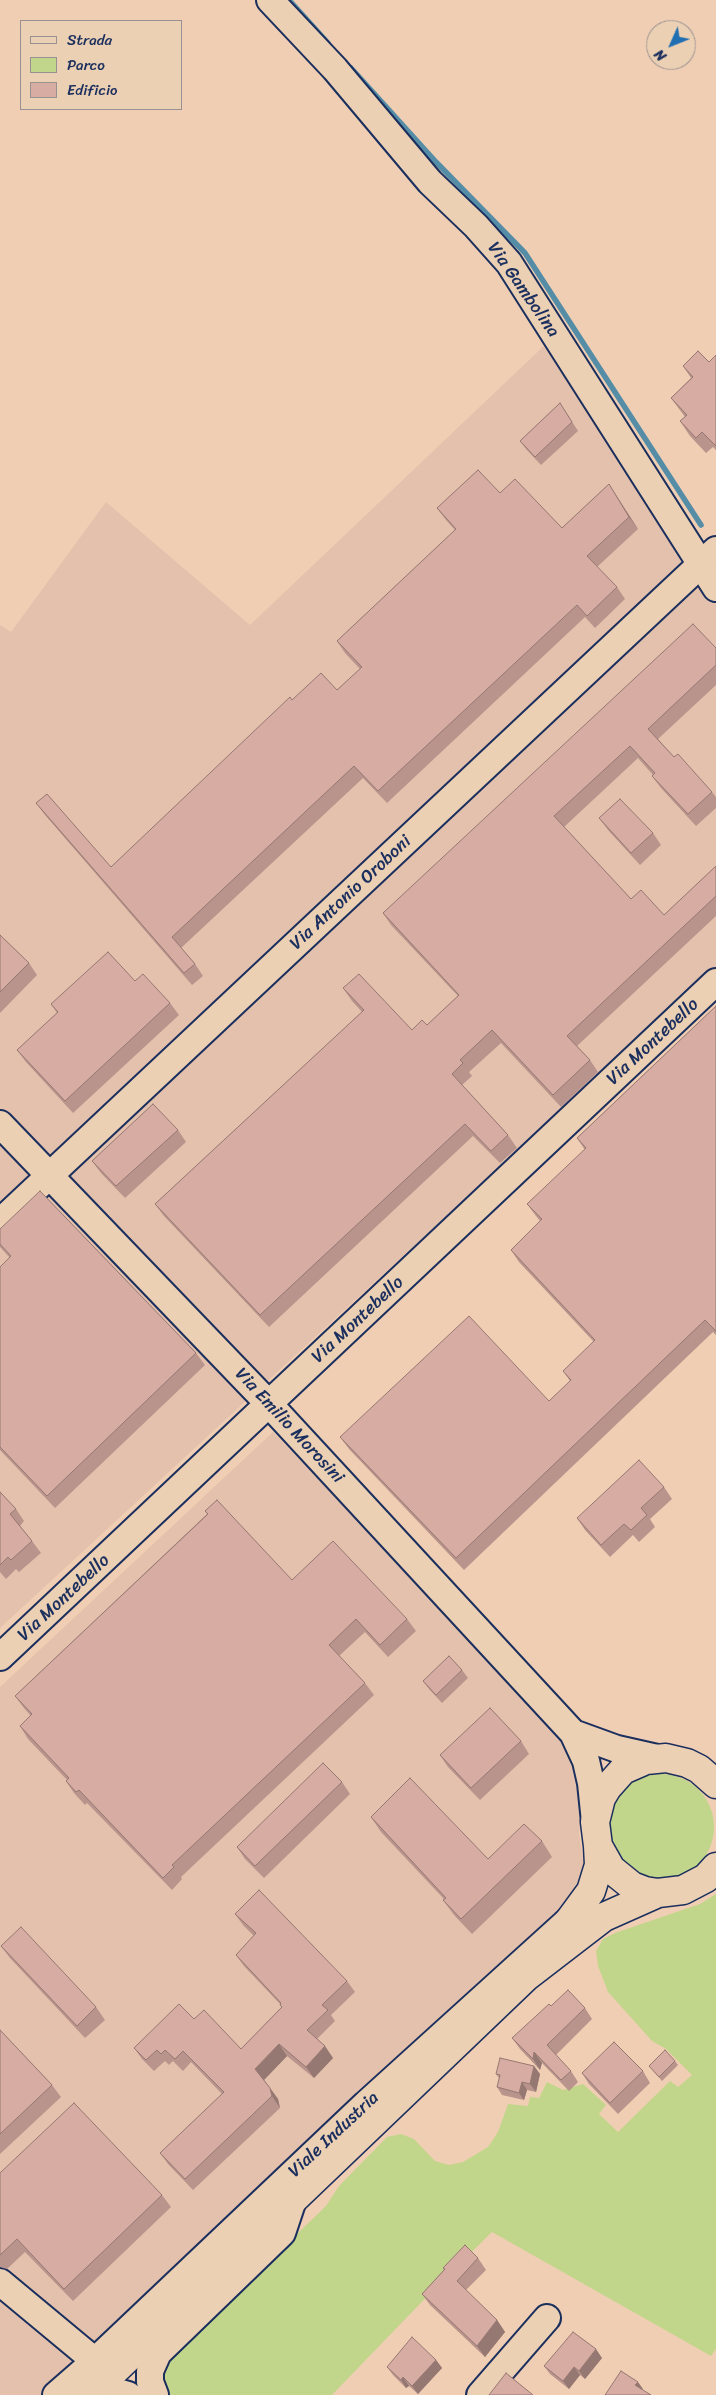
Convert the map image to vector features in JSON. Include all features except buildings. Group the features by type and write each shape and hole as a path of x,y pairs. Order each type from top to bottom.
{"main road":[{"name":"Viale Industria","path":"526,1977 576,1914 591,1891 599,1865 597,1834 601,1798 614,1778 634,1764 666,1759 716,1763"},
{"path":"666,1759 699,1768 716,1784"},
{"name":"Viale Industria","path":"597,1834 607,1864 621,1878 638,1888 658,1893"},
{"name":"Viale Industria","path":"107,2385 526,1977 604,1916 658,1893 683,1890 695,1885 716,1867"}],"street":[{"name":"Via Gambolina","path":"270,0 335,69 430,182 476,226 509,263 708,557 716,588"},
{"name":"Via Antonio Oroboni","path":"0,1222 708,557"},
{"name":"Via Montebello","path":"0,1657 716,982"},
{"name":"Via Emilio Morosini","path":"0,1124 269,1404 573,1733 586,1761 591,1783 597,1834"},
{"name":"Via Emilio Morosini","path":"573,1733 618,1749 666,1759"},
{"name":"Viale Industria","path":"107,2385 366,2104 576,1914"},
{"path":"155,2395 150,2382 150,2371 158,2353 282,2233 292,2203"},
{"path":"0,2282 107,2385"},
{"path":"480,2395 547,2318"},
{"path":"56,2395 107,2385"}],"shaded area":[{"path":"548,342 716,603 716,967 0,1628 0,625 11,632 106,502 250,625"},
{"path":"273,1432 574,1747 581,1791 579,1834 584,1866 570,1910 46,2395 0,2395 0,1687"}],"green space":[{"path":"661,1774 681,1778 699,1789 710,1807 714,1827 710,1847 699,1865 681,1876 661,1880 641,1876 623,1865 612,1847 608,1827 612,1807 623,1789 641,1778"},
{"path":"716,1894 716,2349 711,2356 492,2232 332,2395 162,2395 160,2388 165,2361 326,2206 339,2186 387,2137 401,2134 414,2139 435,2161 449,2165 463,2162 488,2147 498,2132 508,2104 528,2106 530,2097 539,2098 547,2082 563,2090 583,2084 606,2105 599,2114 618,2132 670,2081 678,2087 692,2075 666,2049 652,2041 608,1992 598,1966 596,1951 603,1939 615,1933 700,1904"}],"waterway":[{"path":"289,0 328,43"},
{"path":"351,68 436,162 525,253 701,525"}]}
